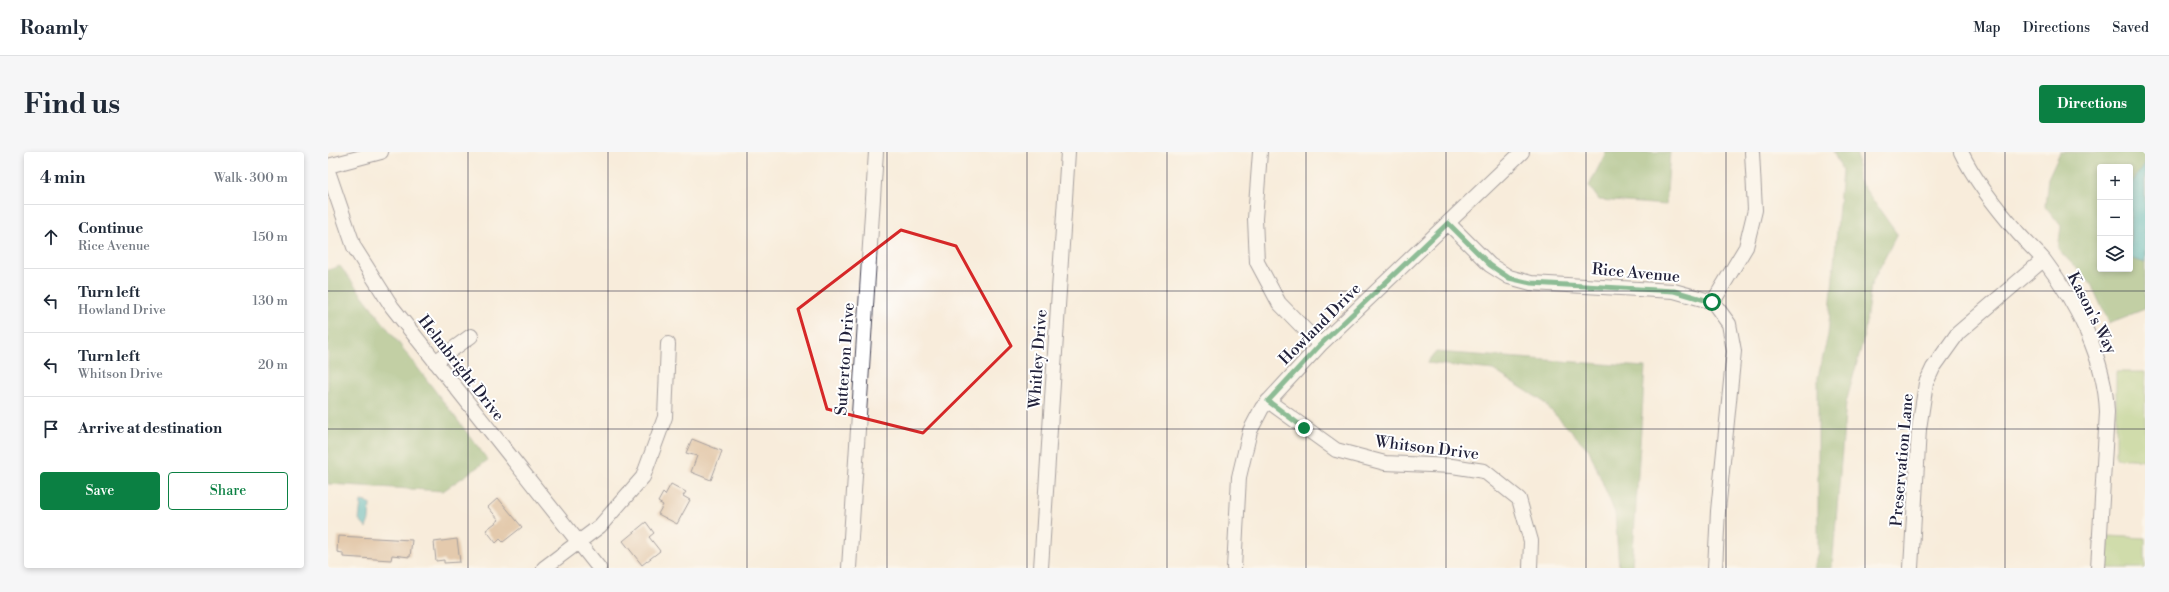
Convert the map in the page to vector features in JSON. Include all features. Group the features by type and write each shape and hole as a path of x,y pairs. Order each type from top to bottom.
{"street":[{"path":"328,166 382,152"},
{"name":"Sutterton Drive","path":"849,568 876,152"},
{"name":"Whitley Drive","path":"1041,568 1068,152"},
{"path":"1260,152 1255,219 1257,262 1279,303 1320,345"},
{"name":"Howland Drive","path":"1234,568 1239,477 1250,431 1268,401 1320,345 1522,152"},
{"path":"1716,568 1718,512 1734,350 1729,324 1712,302 1746,247 1755,210 1752,152"},
{"name":"Kason's Way","path":"1961,152 1987,193 2018,233 2043,260 2068,296 2097,355 2106,391 2107,412 2098,568"},
{"name":"Helmbright Drive","path":"328,170 354,247 392,308 599,568"},
{"name":"Rice Avenue","path":"1448,223 1490,265 1509,278 1531,283 1674,291 1712,302"},
{"name":"Preservation Lane","path":"1911,568 1919,429 1926,383 1933,368 1958,333 2043,260"},
{"path":"435,362 471,336"},
{"path":"544,568 600,526 643,477 665,417 668,344"},
{"name":"Whitson Drive","path":"1268,401 1336,450 1385,463 1452,466 1484,471 1519,499 1531,541 1530,568"}],"highlighted area":[{"path":"901,230 956,246 1011,346 923,433 827,409 798,309"}],"green space":[{"path":"1606,152 1670,152 1666,205 1599,200 1589,186"},
{"path":"1833,152 1857,152 1858,179 1897,234 1871,285 1864,337 1846,403 1832,568 1813,568 1818,552 1818,377 1828,335 1842,170"},
{"path":"2060,152 2145,152 2145,309 2109,323 2091,284 2058,249 2061,226 2045,206 2048,178"},
{"path":"340,266 488,460 443,491 328,484 328,270"},
{"path":"1436,352 1645,367 1632,568 1619,568 1615,513 1589,450 1541,400 1493,370 1427,363"},
{"path":"2116,372 2145,372 2145,460 2116,458"},
{"path":"2109,536 2145,538 2145,568 2107,568"}],"water":[{"path":"2145,163 2145,263 2133,259 2133,181"},
{"path":"361,501 368,502 370,504 369,520 366,528 359,520"}],"building":[{"path":"692,439 722,451 711,480 691,472 697,456 686,453"},
{"path":"671,484 686,492 683,496 690,500 677,524 658,514 663,505 658,502 663,493 665,495"},
{"path":"498,498 522,527 503,542 500,539 496,543 486,530 499,520 488,507"},
{"path":"646,522 654,533 649,537 660,551 642,565 623,541"},
{"path":"338,536 412,540 410,557 392,555 391,560 343,557 343,553 337,552"},
{"path":"457,539 460,562 444,563 444,560 436,561 434,542"}],"route":[{"path":"1304,428 1268,401 1320,345 1448,223 1490,265 1509,278 1531,283 1674,291 1712,302"}]}
